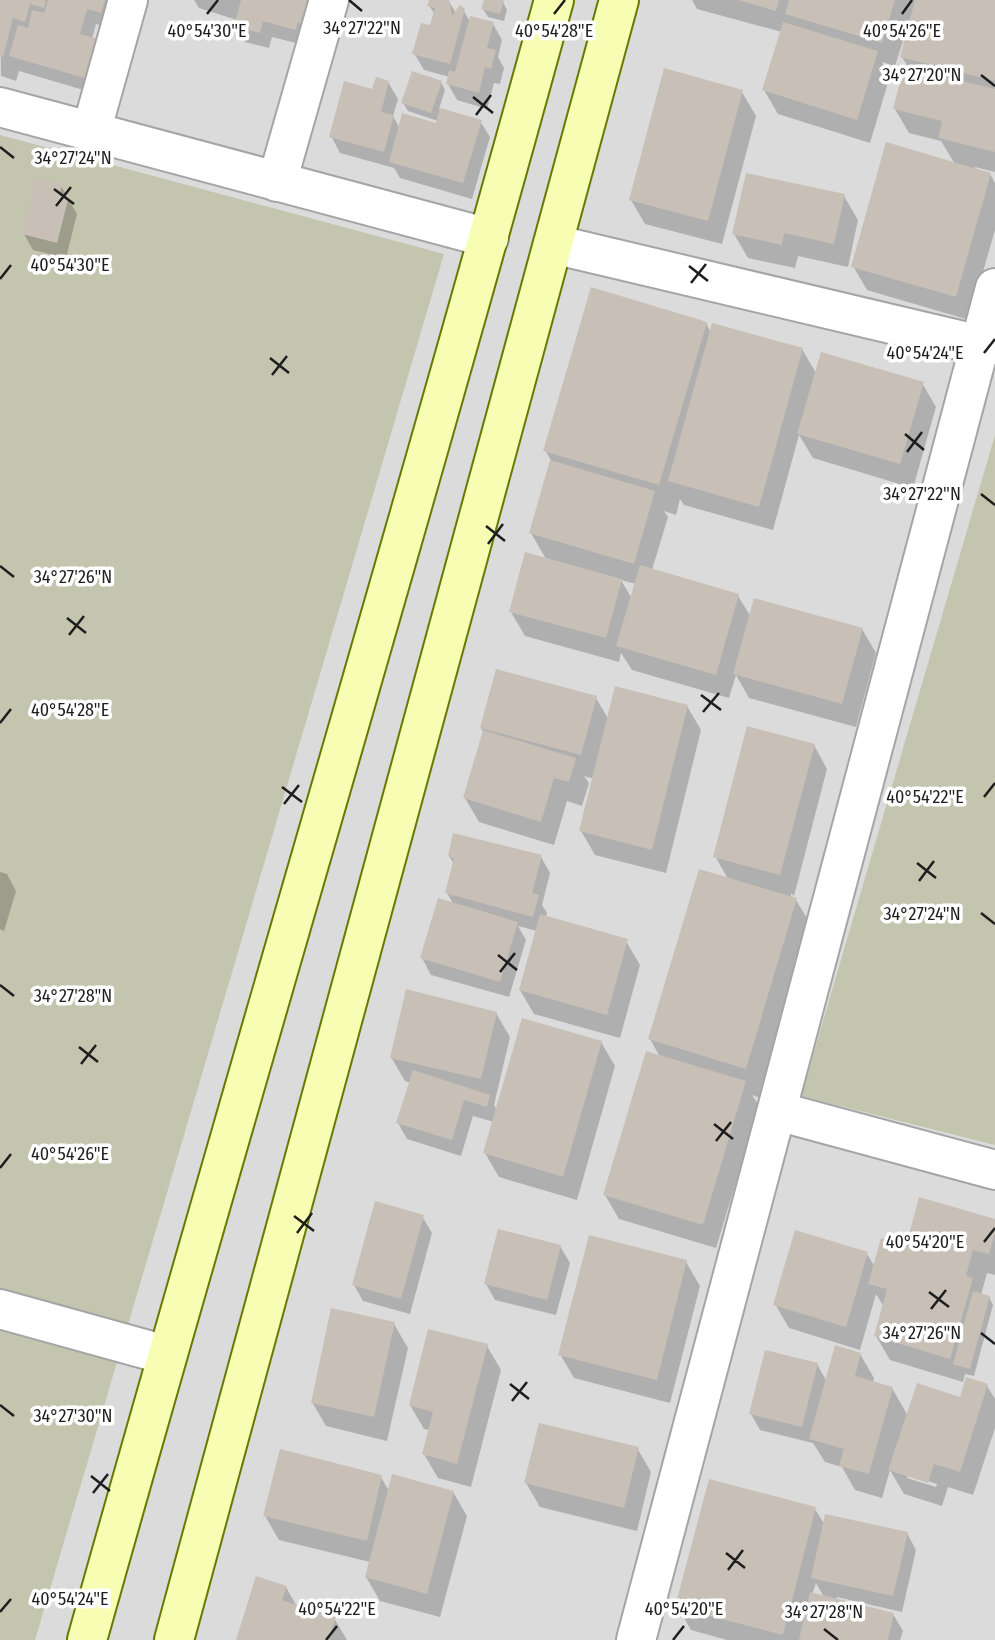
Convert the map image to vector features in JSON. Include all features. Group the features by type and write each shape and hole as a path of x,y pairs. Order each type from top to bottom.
{"street":[{"path":"91,132 128,0"},
{"path":"277,181 329,0"},
{"path":"87,1640 166,1356 489,238 554,0"},
{"path":"174,1640 619,0"},
{"path":"0,107 489,238"},
{"path":"553,244 987,345"},
{"path":"636,1640 777,1111 987,345 995,288"},
{"path":"777,1111 995,1170"},
{"path":"0,1309 166,1356"}],"shaded area":[{"path":"0,0 995,0 995,1640 0,1640"},
{"path":"0,135 444,254 35,1640 0,1640"},
{"path":"995,435 995,1145 801,1096"}],"building":[{"path":"0,0 46,0 44,8 30,4 25,22 13,18 3,57 0,57"},
{"path":"48,0 105,0 101,13 87,9 80,34 99,39 88,79 9,56 18,25 28,28 32,10 44,13"},
{"path":"241,0 311,2 304,24 298,22 295,30 263,21 260,33 234,26"},
{"path":"429,0 449,0 452,16 460,5 465,9 450,64 412,54 421,23 430,25 435,8 427,6"},
{"path":"484,0 504,0 500,14 481,9"},
{"path":"738,0 779,0 776,11"},
{"path":"789,0 895,0 882,43 785,14"},
{"path":"915,0 995,0 995,81 900,57"},
{"path":"470,16 494,22 487,48 496,50 491,69 485,67 479,93 446,84 449,70 455,72"},
{"path":"783,22 878,51 857,120 762,90"},
{"path":"904,67 995,89 995,152 938,138 942,121 893,109"},
{"path":"664,68 743,90 708,221 629,200"},
{"path":"412,71 442,81 431,113 401,103"},
{"path":"376,77 389,81 381,112 394,115 384,152 329,137 344,81 372,89"},
{"path":"440,108 482,120 463,183 389,162 402,113 436,123"},
{"path":"886,142 991,173 956,297 851,267"},
{"path":"746,173 845,194 834,244 784,233 782,245 732,234"},
{"path":"36,178 62,184 60,193 69,196 57,243 22,234"},
{"path":"591,287 707,322 659,485 543,451"},
{"path":"712,323 803,348 759,507 668,481"},
{"path":"821,352 924,382 900,464 797,434"},
{"path":"550,460 655,491 634,564 529,533"},
{"path":"525,552 622,579 606,638 509,612"},
{"path":"640,565 739,594 716,675 616,646"},
{"path":"754,598 863,628 842,704 733,674"},
{"path":"496,669 597,696 581,755 480,728"},
{"path":"615,686 688,705 652,850 579,831"},
{"path":"747,726 815,744 780,875 713,857"},
{"path":"483,730 576,758 569,782 554,778 541,822 463,798"},
{"path":"453,833 542,855 532,893 539,895 533,917 445,893 454,858 448,856"},
{"path":"699,869 797,898 746,1069 648,1039"},
{"path":"438,898 518,922 500,982 420,958"},
{"path":"540,914 628,939 607,1015 519,990"},
{"path":"406,989 497,1012 481,1079 390,1058"},
{"path":"522,1018 602,1041 563,1177 483,1153"},
{"path":"646,1051 746,1081 703,1225 603,1195"},
{"path":"413,1070 490,1095 487,1107 464,1100 452,1140 396,1123"},
{"path":"919,1197 995,1219 995,1233 989,1254 973,1250 966,1276 973,1278 950,1359 874,1336 887,1289 868,1284 881,1238 906,1246"},
{"path":"375,1201 424,1215 401,1299 352,1285"},
{"path":"498,1229 561,1245 547,1300 484,1284"},
{"path":"795,1230 868,1252 846,1327 773,1305"},
{"path":"589,1235 687,1260 657,1380 558,1355"},
{"path":"973,1291 990,1296 970,1369 953,1364"},
{"path":"331,1308 395,1322 374,1417 311,1403"},
{"path":"428,1329 488,1344 457,1464 422,1454 433,1412 409,1405"},
{"path":"835,1345 861,1353 855,1376 893,1387 869,1474 839,1466 844,1449 809,1439"},
{"path":"765,1350 818,1363 802,1427 749,1414"},
{"path":"966,1377 988,1384 960,1472 934,1464 928,1483 888,1470 917,1383 960,1397"},
{"path":"539,1423 639,1447 624,1508 524,1483"},
{"path":"280,1449 382,1475 367,1541 263,1516"},
{"path":"392,1474 454,1491 427,1594 365,1577"},
{"path":"709,1479 816,1507 783,1635 675,1607"},
{"path":"825,1514 908,1532 893,1596 811,1578"},
{"path":"256,1576 287,1586 282,1600 336,1617 328,1640 236,1640"},
{"path":"810,1592 894,1613 888,1640 799,1640"}]}
